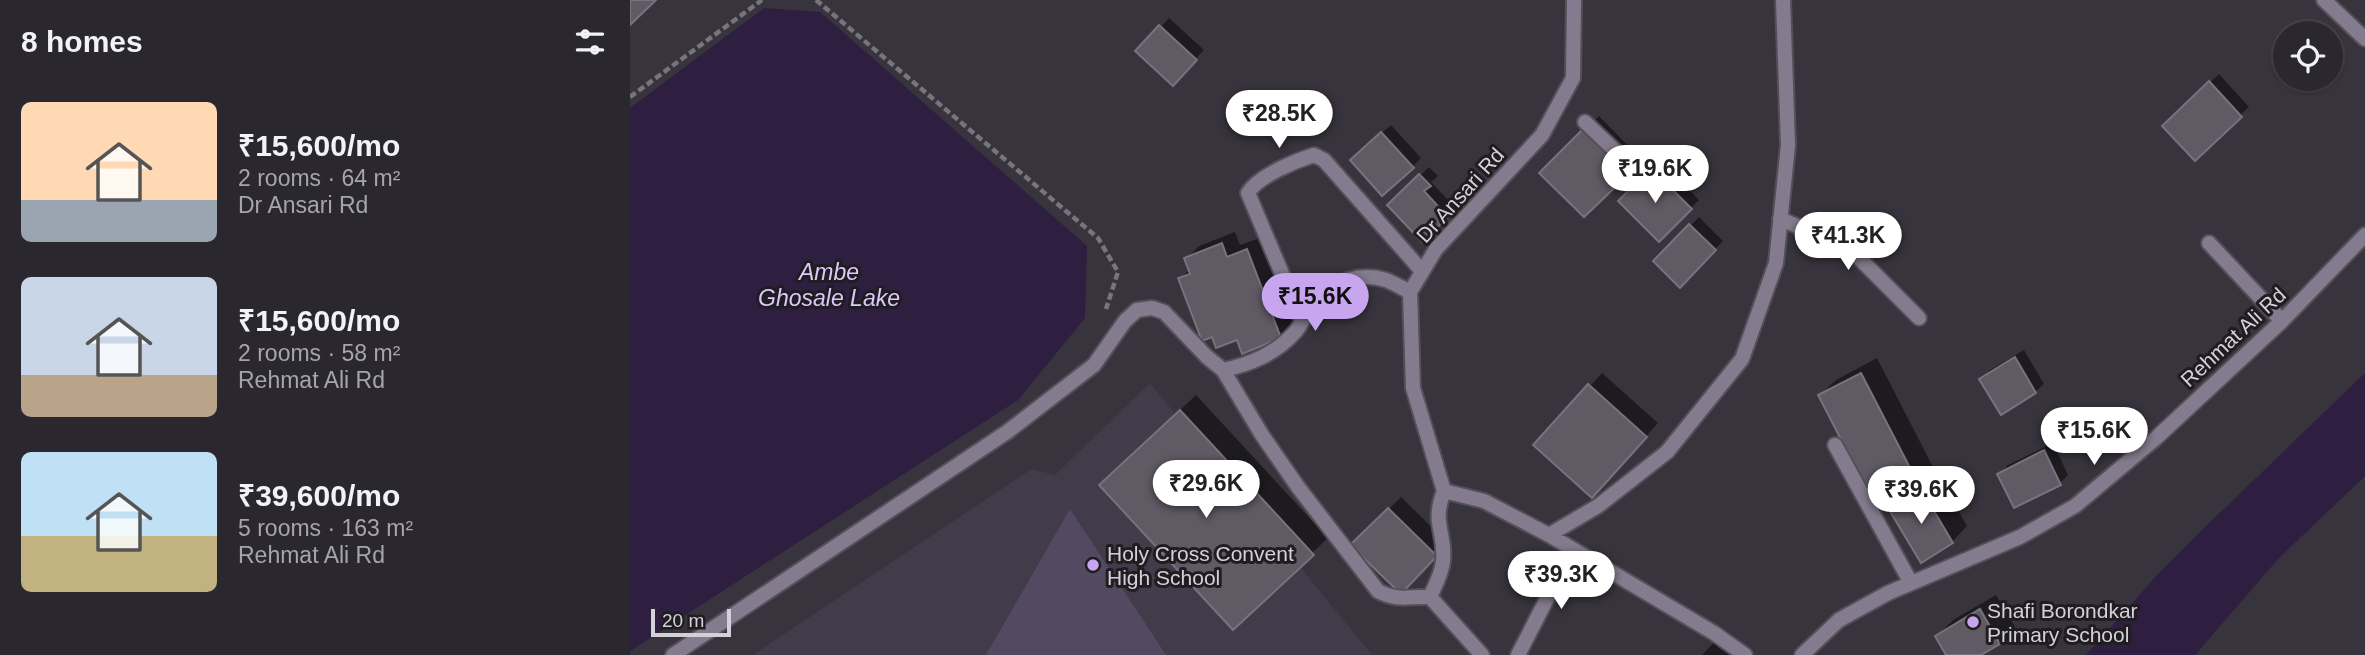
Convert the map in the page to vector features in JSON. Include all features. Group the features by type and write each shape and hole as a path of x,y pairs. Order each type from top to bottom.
{"street":[{"name":"Dr Ansari Rd","path":"1410,292 1436,248 1542,135 1573,78 1574,0"},
{"path":"1549,535 1598,506 1667,453 1742,359 1776,263 1788,145 1783,0"},
{"path":"2324,0 2365,39"},
{"path":"1586,122 1631,166"},
{"path":"1302,321 1248,193 1253,184 1297,160 1314,155 1324,160 1422,271"},
{"path":"1780,219 1847,246 1919,318"},
{"name":"Rehmat Ali Rd","path":"1802,655 1839,620 1888,593 2020,537 2075,506 2156,438 2282,321 2365,235"},
{"path":"2208,243 2282,321"},
{"path":"1223,370 1238,367 1272,352 1296,332 1318,299 1343,281 1369,277 1386,280 1410,292 1413,388 1444,491 1438,507 1443,561 1430,597"},
{"path":"673,655 1018,425 1094,365 1125,321 1137,310 1153,308 1164,312 1223,370 1262,435 1298,487 1378,591 1401,600 1415,596 1430,597 1482,655"},
{"path":"1835,445 1912,583"},
{"path":"1444,491 1484,501 1549,535 1714,633 1745,655"},
{"path":"1518,655 1572,550"}],"path":[{"path":"630,97 762,0"},
{"path":"816,0 1098,238 1118,272 1102,318"}],"shaded area":[{"name":"Holy Cross Convent High School","path":"1150,383 1372,655 753,655 1032,469 1055,475"},
{"path":"1070,509 1166,655 986,655"}],"water":[{"name":"Ambe Ghosale Lake","path":"764,8 820,12 1087,246 1085,318 1018,400 630,651 630,108"},
{"path":"2365,373 2365,476 2278,559 2195,655 2086,655 2159,573"}],"building":[{"path":"630,0 656,0 630,25"},
{"path":"1159,25 1197,60 1173,86 1135,51"},
{"path":"2209,81 2242,117 2195,161 2162,126"},
{"path":"1585,127 1630,173 1584,217 1539,173"},
{"path":"1381,132 1414,168 1382,196 1350,160"},
{"path":"1651,168 1692,209 1659,242 1618,201"},
{"path":"1419,174 1431,186 1424,191 1448,217 1422,242 1387,205"},
{"path":"1689,224 1716,250 1680,288 1653,261"},
{"path":"1222,243 1227,257 1247,249 1281,338 1242,354 1237,340 1216,348 1212,337 1202,341 1178,278 1190,274 1184,258"},
{"path":"2015,357 2036,393 2001,415 1979,379"},
{"path":"1861,373 1921,489 1878,511 1818,395"},
{"path":"1588,384 1647,437 1592,498 1533,445"},
{"path":"1180,410 1314,555 1233,630 1099,485"},
{"path":"2044,450 2061,485 2014,508 1997,474"},
{"path":"1921,489 1953,543 1921,563 1888,508"},
{"path":"1388,508 1437,556 1401,594 1350,545"},
{"name":"Shafi Borondkar Primary School","path":"1980,609 2000,644 1981,655 1946,655 1935,636"}],"place":[{"name":"Holy Cross Convent High School","path":"1093,565"},
{"name":"Shafi Borondkar Primary School","path":"1973,622"}]}
